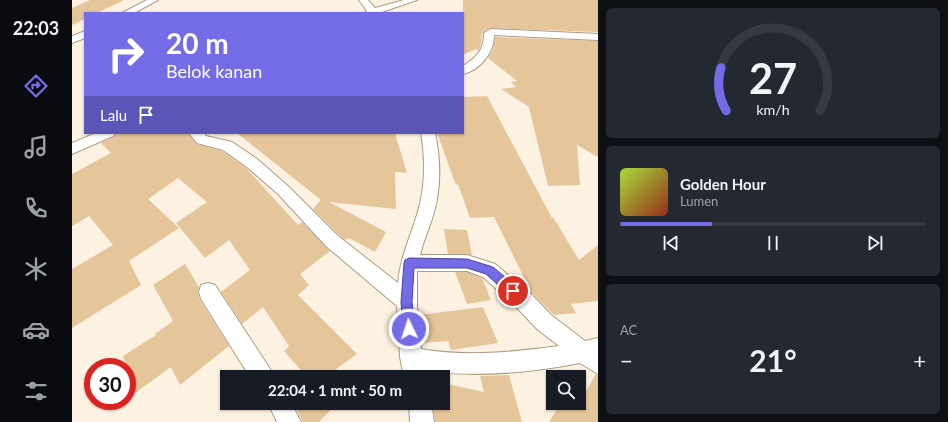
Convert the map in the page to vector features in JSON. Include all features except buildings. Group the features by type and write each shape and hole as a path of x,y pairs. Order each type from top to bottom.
{"street":[{"path":"129,12 154,0"},
{"path":"363,0 372,12 412,0"},
{"path":"464,70 487,51 490,43 489,33 491,32 598,37"},
{"path":"72,40 84,34"},
{"path":"72,149 106,134"},
{"path":"197,134 202,140 227,146 252,163 283,190 332,241 407,302"},
{"path":"414,370 411,357 407,302 409,263 426,212 432,171 428,134"},
{"path":"409,263 462,263 489,270 544,322 593,354"},
{"path":"208,292 258,370"},
{"path":"411,357 419,361 474,363 593,354"},
{"path":"283,410 289,422"},
{"path":"421,410 422,422"}],"route":[{"path":"409,329 407,302 409,263 430,264 450,262 467,264 489,270 513,291"}]}
